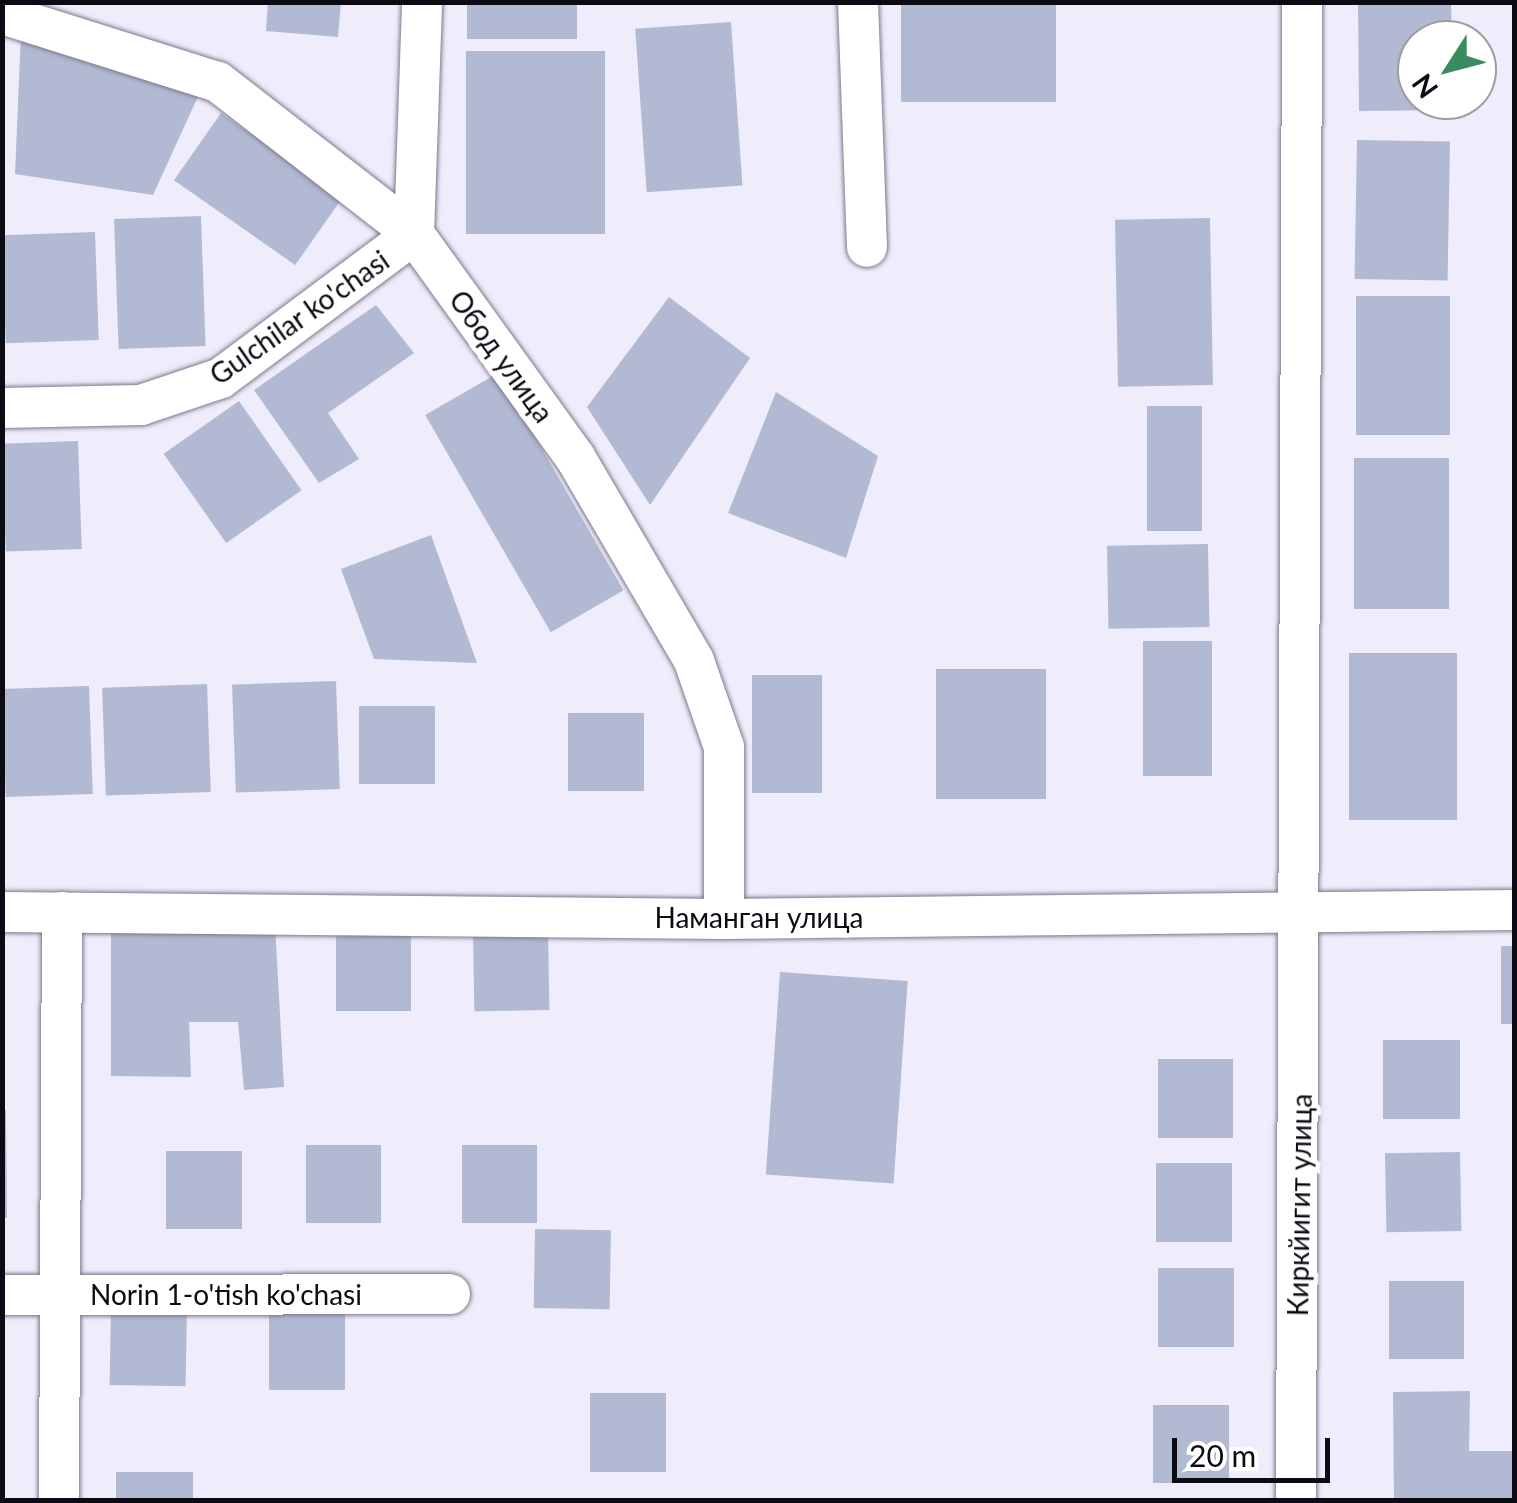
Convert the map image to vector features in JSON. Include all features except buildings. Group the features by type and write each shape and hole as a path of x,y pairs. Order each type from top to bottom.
{"street":[{"path":"414,234 422,2"},
{"path":"858,2 866,248"},
{"name":"Киркйигит улица","path":"1296,1500 1302,909 1302,2"},
{"name":"Обод улица","path":"2,14 218,82 414,234 574,457 694,661 724,748 724,919"},
{"name":"Gulchilar ko'chasi","path":"2,408 141,406 220,378 414,234"},
{"name":"Наманган улица","path":"2,912 724,919 1302,909 1514,910"},
{"path":"59,1500 62,912"},
{"name":"Norin 1-o'tish ko'chasi","path":"2,1295 450,1294"}]}
